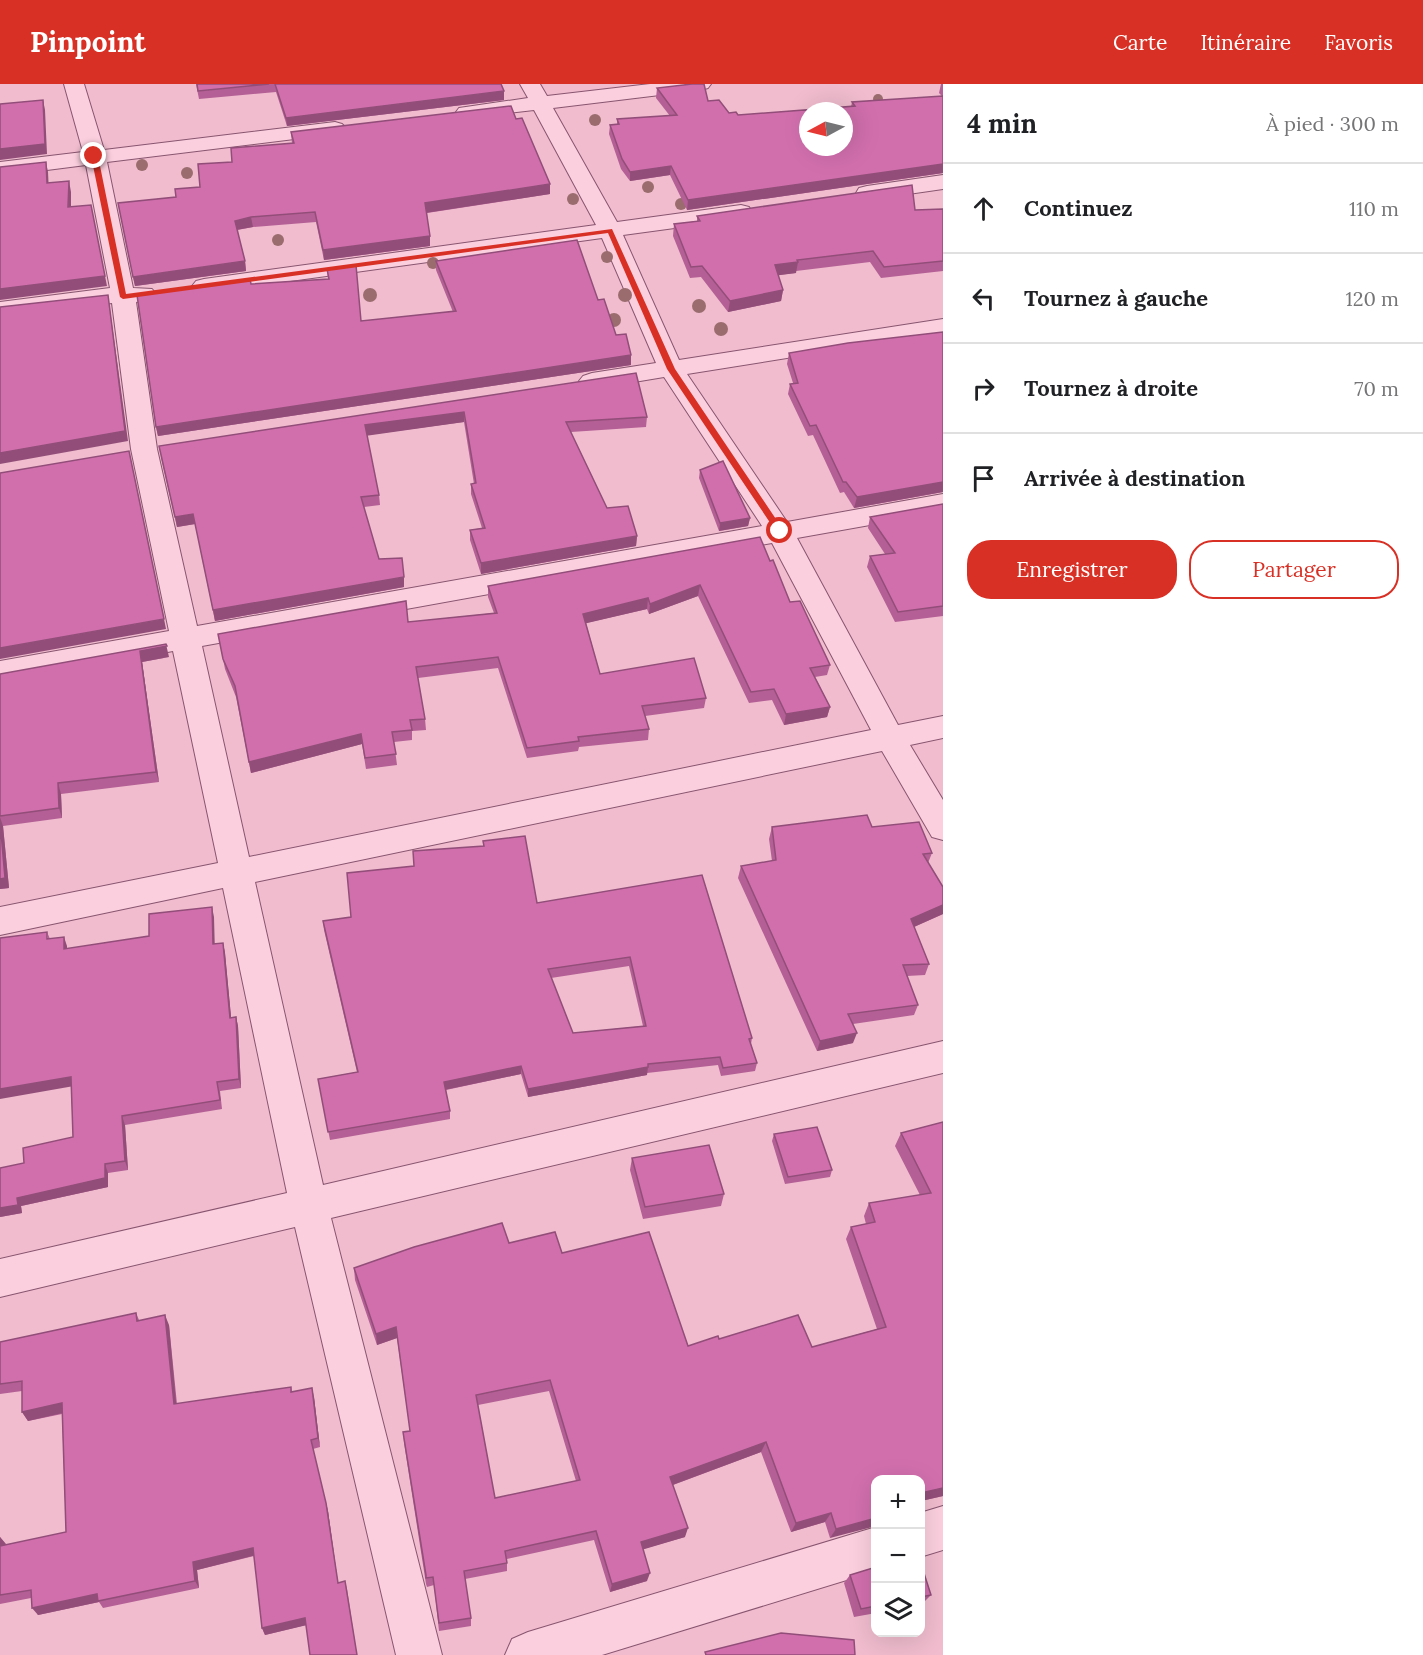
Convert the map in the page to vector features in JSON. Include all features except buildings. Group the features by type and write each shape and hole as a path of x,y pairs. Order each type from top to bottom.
{"street":[{"path":"74,84 94,156 123,297 144,449 309,1206 419,1655"},
{"path":"445,115 534,94 701,84"},
{"path":"534,94 610,231 671,369 780,531 890,738 943,828"},
{"path":"0,169 352,126"},
{"path":"851,196 943,182"},
{"path":"0,309 104,295 123,297 759,209"},
{"path":"565,385 943,326"},
{"path":"0,672 943,503"},
{"path":"0,921 943,727"},
{"path":"0,1278 943,1057"},
{"path":"925,1534 943,1528"},
{"path":"528,1655 871,1551"}],"route":[{"path":"94,156 123,297 610,231 671,369 780,531"}]}
